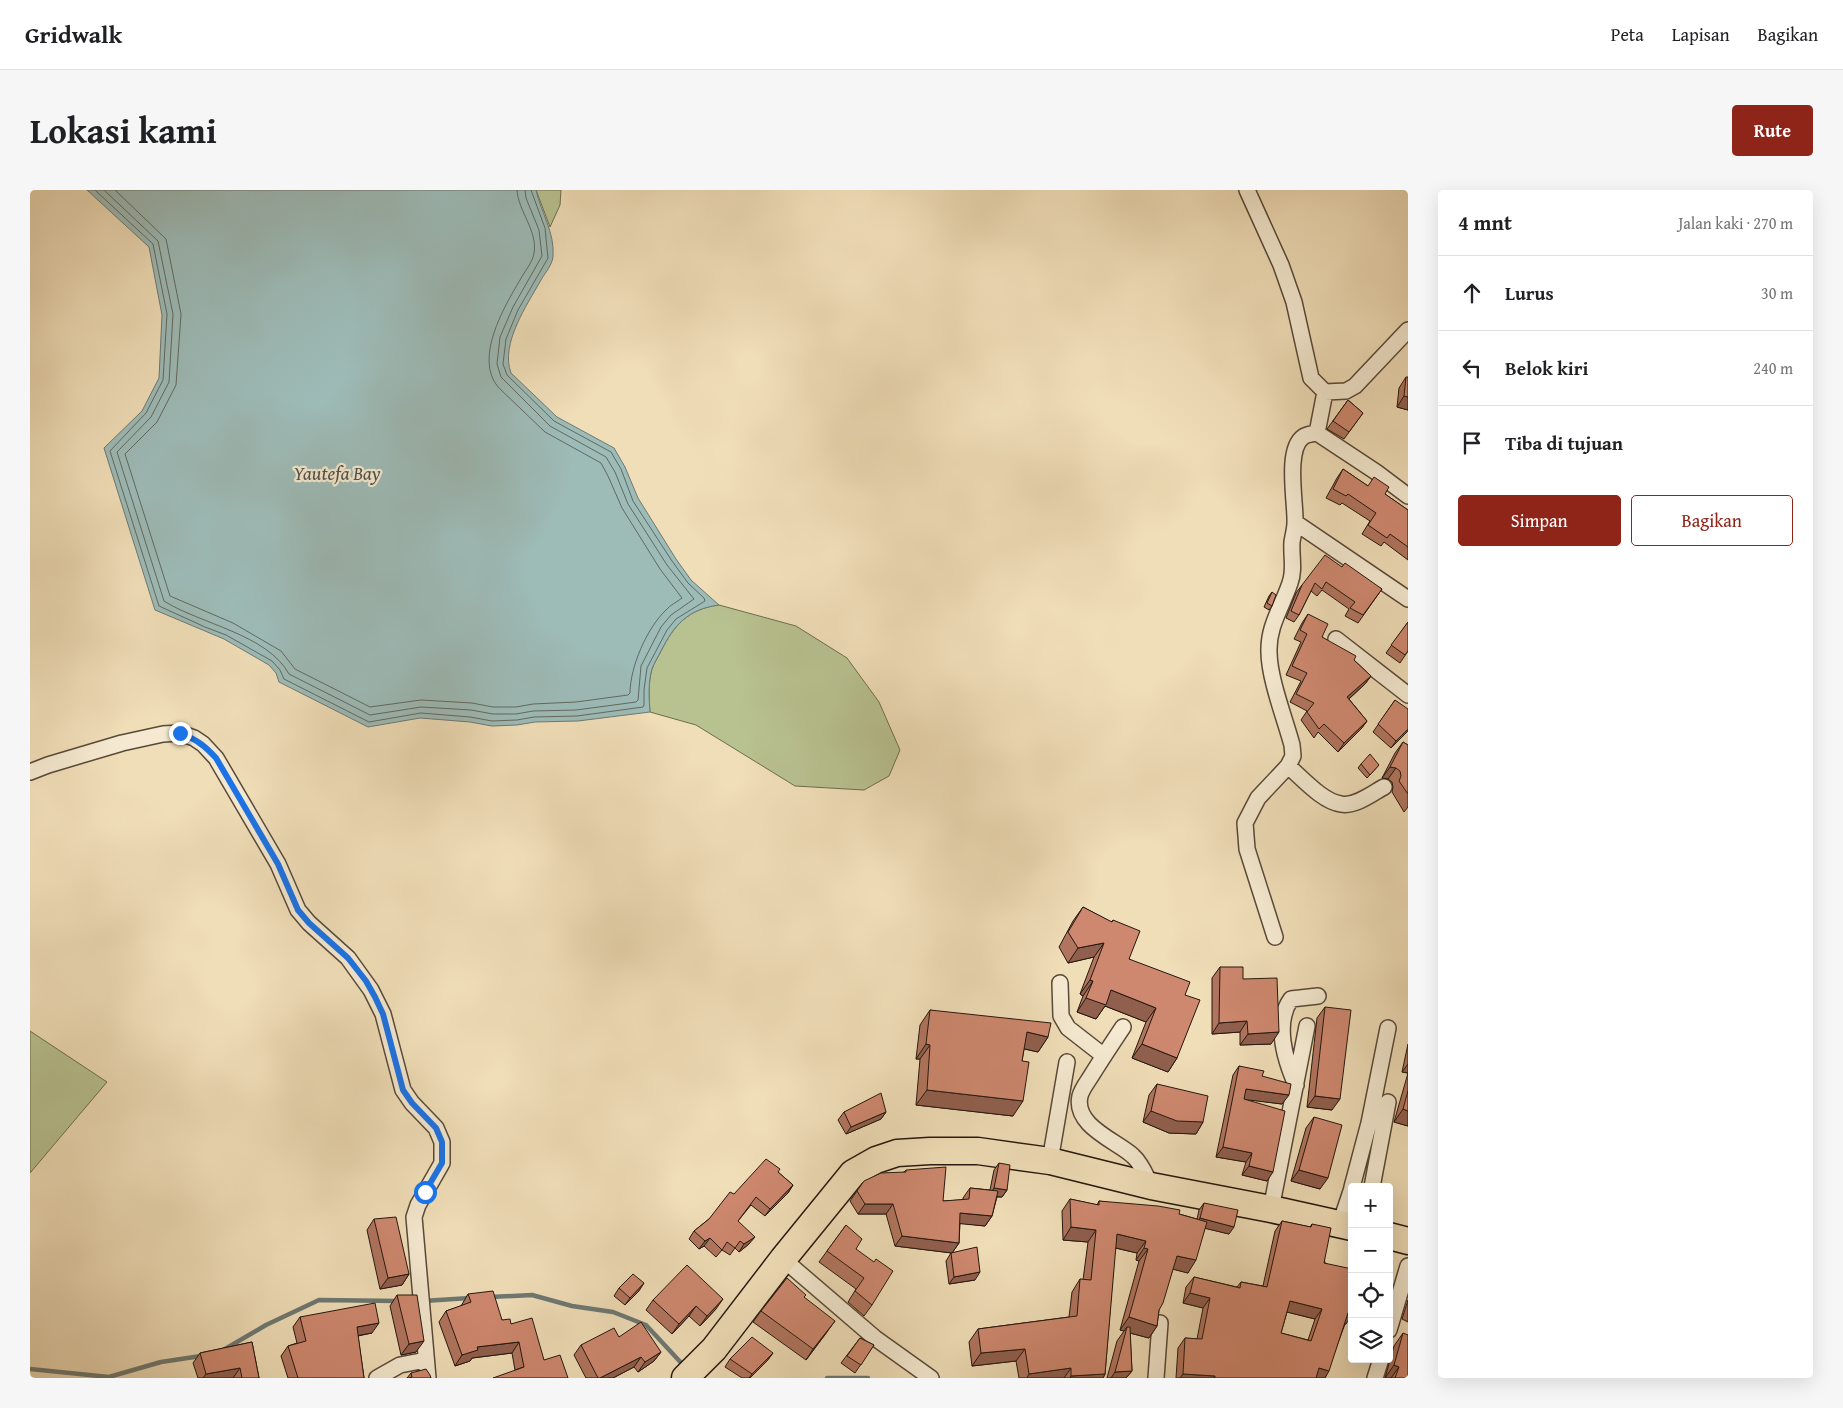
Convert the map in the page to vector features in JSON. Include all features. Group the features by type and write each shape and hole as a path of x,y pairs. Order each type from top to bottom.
{"highway":[{"path":"685,1378 714,1349 852,1173 876,1160 897,1153 930,1150 978,1151 1050,1161 1152,1186 1346,1225"},
{"path":"1393,1237 1408,1241"}],"street":[{"path":"1246,190 1281,265 1294,302 1311,378 1325,392 1346,392 1408,330"},
{"path":"1317,433 1325,392"},
{"path":"1317,433 1376,472 1408,496"},
{"path":"1275,937 1247,849 1245,823 1258,798 1288,766 1293,756 1292,745 1271,670 1269,652 1270,631 1290,584 1293,572 1292,542 1296,523 1293,492 1294,454 1302,438 1317,433"},
{"path":"1296,523 1408,599"},
{"path":"1336,639 1408,695"},
{"path":"30,772 122,743 162,734 180,733 194,738 203,744 216,758 278,864 298,910 309,923 348,958 371,990 383,1014 403,1090 412,1103 436,1128 442,1142 442,1163 418,1205 414,1217 428,1378"},
{"path":"1288,766 1326,799 1342,805 1359,801 1384,787"},
{"path":"1060,984 1061,1016 1068,1028 1104,1056"},
{"path":"1296,1085 1289,1068 1284,1040 1283,1027 1286,1006 1291,999 1318,996"},
{"path":"1271,1209 1307,1026"},
{"path":"1123,1027 1080,1097 1081,1109 1086,1120 1094,1129 1133,1156 1140,1164 1152,1186"},
{"path":"1353,1183 1369,1123 1388,1028"},
{"path":"1050,1161 1067,1062"},
{"path":"1373,1183 1388,1102"},
{"path":"783,1259 875,1338 931,1378"},
{"path":"1393,1318 1408,1266"},
{"path":"1156,1378 1160,1323"},
{"path":"377,1378 425,1353"},
{"path":"1375,1378 1380,1363"}],"green space":[{"path":"536,190 561,190 560,205 550,227"},
{"path":"719,605 796,626 847,658 879,702 900,750 889,776 864,790 795,786 696,725 650,712 649,685 652,669 671,633 690,614"},
{"path":"30,1031 107,1082 30,1173"}],"water":[{"name":"Yautefa Bay","path":"87,190 536,190 550,231 553,257 550,266 522,313 512,337 509,350 511,373 557,417 614,448 625,467 638,498 676,559 691,580 719,605 690,614 671,633 652,669 649,685 650,712 578,721 492,726 470,722 420,718 368,727 279,682 276,673 269,665 224,639 155,610 104,448 142,411 159,378 162,315 149,247"}],"building":[{"path":"1406,377 1408,377 1408,397 1404,396"},
{"path":"1348,400 1363,413 1349,432 1333,421"},
{"path":"1343,469 1368,486 1374,477 1389,487 1385,494 1408,510 1408,547 1390,534 1387,538 1368,525 1376,513 1348,494 1346,496 1333,489"},
{"path":"1325,555 1342,567 1345,563 1382,589 1363,615 1350,608 1355,602 1326,582 1322,589 1315,583 1299,615 1291,611 1302,585"},
{"path":"1272,592 1276,595 1272,606 1267,603"},
{"path":"1308,614 1328,624 1322,637 1356,656 1354,660 1371,676 1347,697 1367,721 1344,743 1324,724 1319,729 1307,712 1314,703 1296,694 1307,673 1292,666 1307,634 1300,630"},
{"path":"1408,622 1408,651 1405,655 1391,645"},
{"path":"1395,700 1408,709 1408,729 1396,741 1378,724"},
{"path":"1403,742 1408,745 1408,794 1399,781 1400,771 1390,767"},
{"path":"1370,754 1379,765 1370,775 1361,764"},
{"path":"1083,907 1112,922 1113,920 1140,931 1129,959 1190,982 1185,995 1200,1000 1177,1058 1142,1044 1156,1008 1111,990 1106,1005 1086,998 1093,981 1090,980 1104,943 1078,948 1068,932"},
{"path":"1220,967 1243,967 1243,979 1277,978 1279,1032 1248,1034 1247,1021 1219,1023"},
{"path":"1325,1007 1351,1010 1340,1099 1315,1096"},
{"path":"930,1010 1051,1023 1048,1037 1027,1032 1022,1061 1029,1062 1023,1101 927,1090 930,1045 926,1044"},
{"path":"1239,1066 1264,1071 1262,1076 1291,1084 1289,1095 1246,1089 1244,1099 1285,1111 1273,1172 1249,1166 1252,1153 1223,1147"},
{"path":"1157,1084 1208,1096 1203,1122 1177,1121 1151,1111"},
{"path":"1408,1091 1408,1111 1403,1109"},
{"path":"881,1093 886,1112 851,1127 844,1112"},
{"path":"1314,1117 1342,1125 1328,1178 1299,1170"},
{"path":"766,1159 780,1169 778,1172 793,1185 770,1209 756,1197 738,1221 755,1237 744,1244 740,1241 735,1248 727,1242 722,1250 710,1238 705,1241 694,1231 709,1219 730,1192 734,1194"},
{"path":"999,1163 1010,1165 1007,1190 994,1188"},
{"path":"946,1167 943,1201 969,1199 970,1188 998,1191 992,1216 960,1213 959,1243 902,1236 893,1204 865,1204 857,1191 864,1181 881,1173"},
{"path":"1070,1199 1099,1205 1099,1201 1158,1206 1180,1210 1179,1214 1207,1222 1196,1260 1177,1256 1163,1303 1159,1310 1157,1326 1129,1317 1148,1249 1144,1248 1146,1241 1117,1234 1105,1374 1071,1376 1071,1368 1029,1374 1025,1349 981,1353 978,1329 1077,1316 1080,1279 1091,1280 1096,1230 1071,1227"},
{"path":"1204,1203 1238,1210 1234,1227 1200,1218"},
{"path":"396,1217 409,1274 388,1278 374,1219"},
{"path":"1282,1221 1311,1227 1312,1224 1331,1228 1324,1263 1348,1268 1348,1313 1329,1371 1319,1368 1316,1378 1215,1378 1215,1376 1183,1374 1185,1338 1202,1339 1210,1298 1190,1293 1194,1277 1240,1288 1241,1282 1267,1287","holes":["1290,1301 1322,1309 1311,1341 1281,1333"]},
{"path":"846,1225 862,1239 856,1249 874,1262 876,1259 893,1271 872,1305 855,1291 864,1278 827,1251"},
{"path":"977,1247 980,1272 954,1277 951,1253"},
{"path":"687,1265 723,1299 707,1316 696,1306 679,1324 653,1300"},
{"path":"633,1274 644,1283 630,1298 619,1288"},
{"path":"787,1278 806,1295 804,1297 835,1321 813,1349 761,1311"},
{"path":"493,1291 502,1320 510,1319 511,1324 532,1318 544,1360 560,1355 568,1378 493,1378 524,1367 519,1342 477,1347 478,1350 462,1355 446,1311 471,1302 468,1294"},
{"path":"397,1295 417,1295 424,1341 409,1344"},
{"path":"375,1303 379,1323 357,1327 364,1378 298,1378 288,1346 306,1341 300,1317"},
{"path":"641,1322 661,1352 645,1362 641,1357 598,1378 581,1345 614,1328 619,1337"},
{"path":"1127,1327 1130,1327 1132,1371 1115,1372"},
{"path":"1403,1333 1408,1335 1408,1378 1395,1378 1399,1367 1394,1365"},
{"path":"752,1337 773,1353 752,1374 730,1359"},
{"path":"860,1338 874,1345 861,1365 847,1356"},
{"path":"252,1342 259,1378 242,1378 240,1368 206,1374 200,1353"},
{"path":"426,1369 431,1378 409,1378 412,1377 411,1373"}],"waterway":[{"path":"490,1297 532,1295 572,1306 613,1312 646,1325 685,1367"},
{"path":"423,1301 470,1298"},
{"path":"225,1349 266,1325 319,1300 398,1301"},
{"path":"30,1369 109,1377 161,1362 201,1356"},
{"path":"827,1378 868,1378"}],"route":[{"path":"180,733 194,738 203,744 216,758 278,864 298,910 309,923 338,948 359,970 371,990 383,1014 399,1081 403,1090 412,1103 436,1128 442,1142 442,1163 425,1192"}]}
